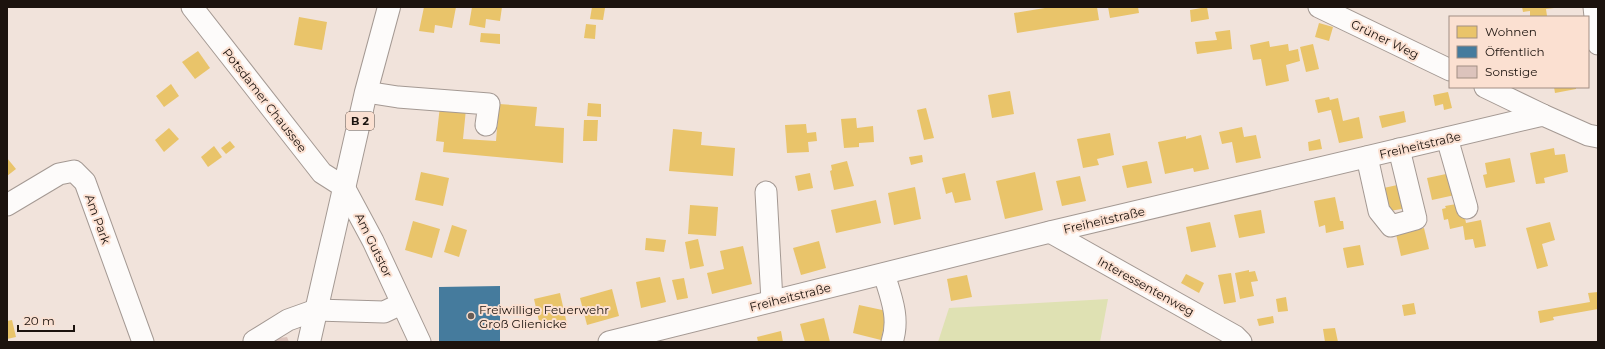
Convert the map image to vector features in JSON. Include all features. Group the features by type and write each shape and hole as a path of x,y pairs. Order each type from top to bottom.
{"main road":[{"name":"B 2","path":"309,342 366,92 389,7"}],"street":[{"name":"Potsdamer Chaussee","path":"192,7 322,173 344,187"},
{"name":"Grüner Weg","path":"1319,7 1449,70"},
{"path":"1594,7 1598,44"},
{"path":"1487,88 1588,135 1598,137"},
{"path":"366,92 398,97 489,104 486,125"},
{"name":"Freiheitstraße","path":"609,342 1050,232 1543,115"},
{"path":"1447,138 1467,208"},
{"path":"1367,157 1379,211 1391,226 1416,219 1399,150"},
{"name":"Am Park","path":"7,205 59,174 74,172 85,182 143,342"},
{"name":"Am Gutstor","path":"344,187 374,241 401,304 420,342"},
{"path":"766,192 772,302"},
{"name":"Interessentenweg","path":"1050,232 1235,336 1241,342"},
{"path":"884,274 896,320 896,332 892,342"},
{"path":"254,341 288,320 316,310 384,312 401,304"}],"green space":[{"path":"1108,299 1100,342 938,342 949,308"}],"building: Wohnen":[{"path":"424,7 456,7 452,28 435,25 434,33 419,31"},
{"path":"472,7 502,7 500,21 486,19 485,28 469,25"},
{"path":"592,7 605,8 603,20 590,19"},
{"path":"1051,7 1097,7 1099,20 1017,33 1014,13"},
{"path":"1108,7 1138,7 1139,13 1110,18"},
{"path":"1207,7 1209,19 1191,22 1190,10"},
{"path":"1522,7 1554,7 1546,9 1547,16 1530,16 1530,11 1523,12"},
{"path":"299,17 327,22 322,50 294,45"},
{"path":"1319,23 1333,27 1329,41 1315,37"},
{"path":"586,24 596,25 595,39 584,38"},
{"path":"1230,30 1232,49 1197,54 1195,42 1217,40 1215,32"},
{"path":"481,33 500,34 500,44 480,42"},
{"path":"1269,41 1270,47 1288,44 1289,51 1298,49 1300,61 1286,65 1289,81 1266,86 1261,59 1253,60 1250,45"},
{"path":"1313,44 1319,69 1306,72 1300,47"},
{"path":"198,51 210,68 195,79 182,62"},
{"path":"171,84 179,96 164,107 156,96"},
{"path":"1554,88 1576,88 1576,89 1555,93"},
{"path":"1010,91 1014,114 992,118 988,95"},
{"path":"1448,92 1452,108 1444,110 1443,104 1435,106 1433,95"},
{"path":"1329,97 1330,100 1338,98 1343,121 1359,117 1363,138 1339,143 1331,110 1318,113 1315,100"},
{"path":"588,103 601,104 601,117 587,116"},
{"path":"499,104 537,107 535,126 564,128 563,163 443,152 444,142 436,141 440,106 466,109 463,139 496,141"},
{"path":"926,108 934,138 924,140 917,110"},
{"path":"1404,111 1406,122 1382,128 1379,116"},
{"path":"856,118 857,128 873,126 874,142 859,143 859,147 844,148 841,119"},
{"path":"584,120 598,120 597,141 583,141"},
{"path":"806,124 807,133 816,132 817,141 808,142 809,152 787,153 785,125"},
{"path":"1242,127 1244,137 1256,135 1261,158 1236,163 1232,142 1222,144 1219,132"},
{"path":"169,128 179,139 164,152 155,140"},
{"path":"673,129 702,132 701,145 735,148 733,176 669,171"},
{"path":"1110,133 1114,155 1097,159 1099,165 1083,168 1077,139"},
{"path":"1201,135 1209,169 1194,172 1193,168 1165,174 1158,142 1186,136 1186,139"},
{"path":"1320,139 1322,149 1309,151 1308,142"},
{"path":"230,141 235,147 226,154 221,148"},
{"path":"214,146 222,157 208,167 201,157"},
{"path":"1554,148 1555,155 1565,154 1568,172 1544,178 1545,183 1536,184 1530,153"},
{"path":"922,155 923,162 911,165 909,157"},
{"path":"7,158 16,169 7,176"},
{"path":"1510,158 1515,182 1486,188 1483,175 1487,174 1485,163"},
{"path":"847,161 854,186 834,190 830,171 832,170 831,165"},
{"path":"1147,161 1152,183 1127,188 1122,166"},
{"path":"421,172 449,178 443,206 415,200"},
{"path":"1035,172 1043,210 1005,219 996,181"},
{"path":"810,173 813,188 798,191 795,176"},
{"path":"965,173 971,200 955,203 952,192 946,194 942,178"},
{"path":"1451,173 1455,195 1432,200 1427,178"},
{"path":"1080,176 1086,201 1062,206 1056,181"},
{"path":"1402,184 1407,208 1384,212 1379,189"},
{"path":"915,187 921,219 894,225 888,193"},
{"path":"1335,197 1340,221 1343,221 1344,229 1326,233 1325,225 1319,227 1314,201"},
{"path":"876,200 881,223 836,233 831,210"},
{"path":"1462,203 1466,223 1481,220 1486,246 1475,248 1473,239 1465,240 1463,226 1450,229 1448,219 1444,220 1442,209 1446,208 1445,206"},
{"path":"690,205 718,207 716,236 688,234"},
{"path":"1261,210 1265,233 1239,238 1234,215"},
{"path":"413,221 440,229 432,258 405,250"},
{"path":"1210,222 1216,247 1191,252 1186,227"},
{"path":"1550,222 1555,240 1542,244 1548,266 1537,269 1526,228"},
{"path":"452,225 467,230 459,257 444,252"},
{"path":"1424,228 1429,249 1401,256 1396,234"},
{"path":"646,238 666,240 664,252 645,250"},
{"path":"698,239 704,266 690,269 685,242"},
{"path":"819,241 826,268 801,275 793,248"},
{"path":"1360,245 1364,265 1347,268 1343,248"},
{"path":"743,246 752,284 712,294 707,273 724,269 720,251"},
{"path":"1249,270 1249,272 1255,271 1258,281 1251,282 1254,296 1240,299 1235,273"},
{"path":"1231,273 1236,302 1224,304 1218,275"},
{"path":"1186,274 1204,283 1199,293 1181,283"},
{"path":"967,275 972,297 951,301 947,279"},
{"path":"660,277 666,302 641,308 636,282"},
{"path":"684,278 688,298 677,300 672,280"},
{"path":"612,289 619,316 587,325 580,298"},
{"path":"1598,292 1598,309 1553,317 1554,320 1540,323 1538,311 1590,302 1588,293"},
{"path":"560,293 567,324 541,330 534,299"},
{"path":"1286,297 1288,311 1278,312 1276,299"},
{"path":"1414,303 1416,314 1404,316 1402,305"},
{"path":"859,305 887,311 881,340 853,333"},
{"path":"1273,316 1274,323 1259,326 1257,319"},
{"path":"824,318 830,342 805,342 800,324"},
{"path":"12,320 16,337 7,339 7,321"},
{"path":"1335,328 1338,342 1325,342 1323,329"},
{"path":"781,331 783,342 758,342 757,337"}],"building: Öffentlich":[{"path":"500,286 500,342 439,342 439,287"}],"building: Sonstige":[{"path":"287,337 289,342 273,342 279,338"}],"place":[{"name":"Freiwillige Feuerwehr Groß Glienicke","path":"471,316"}]}
